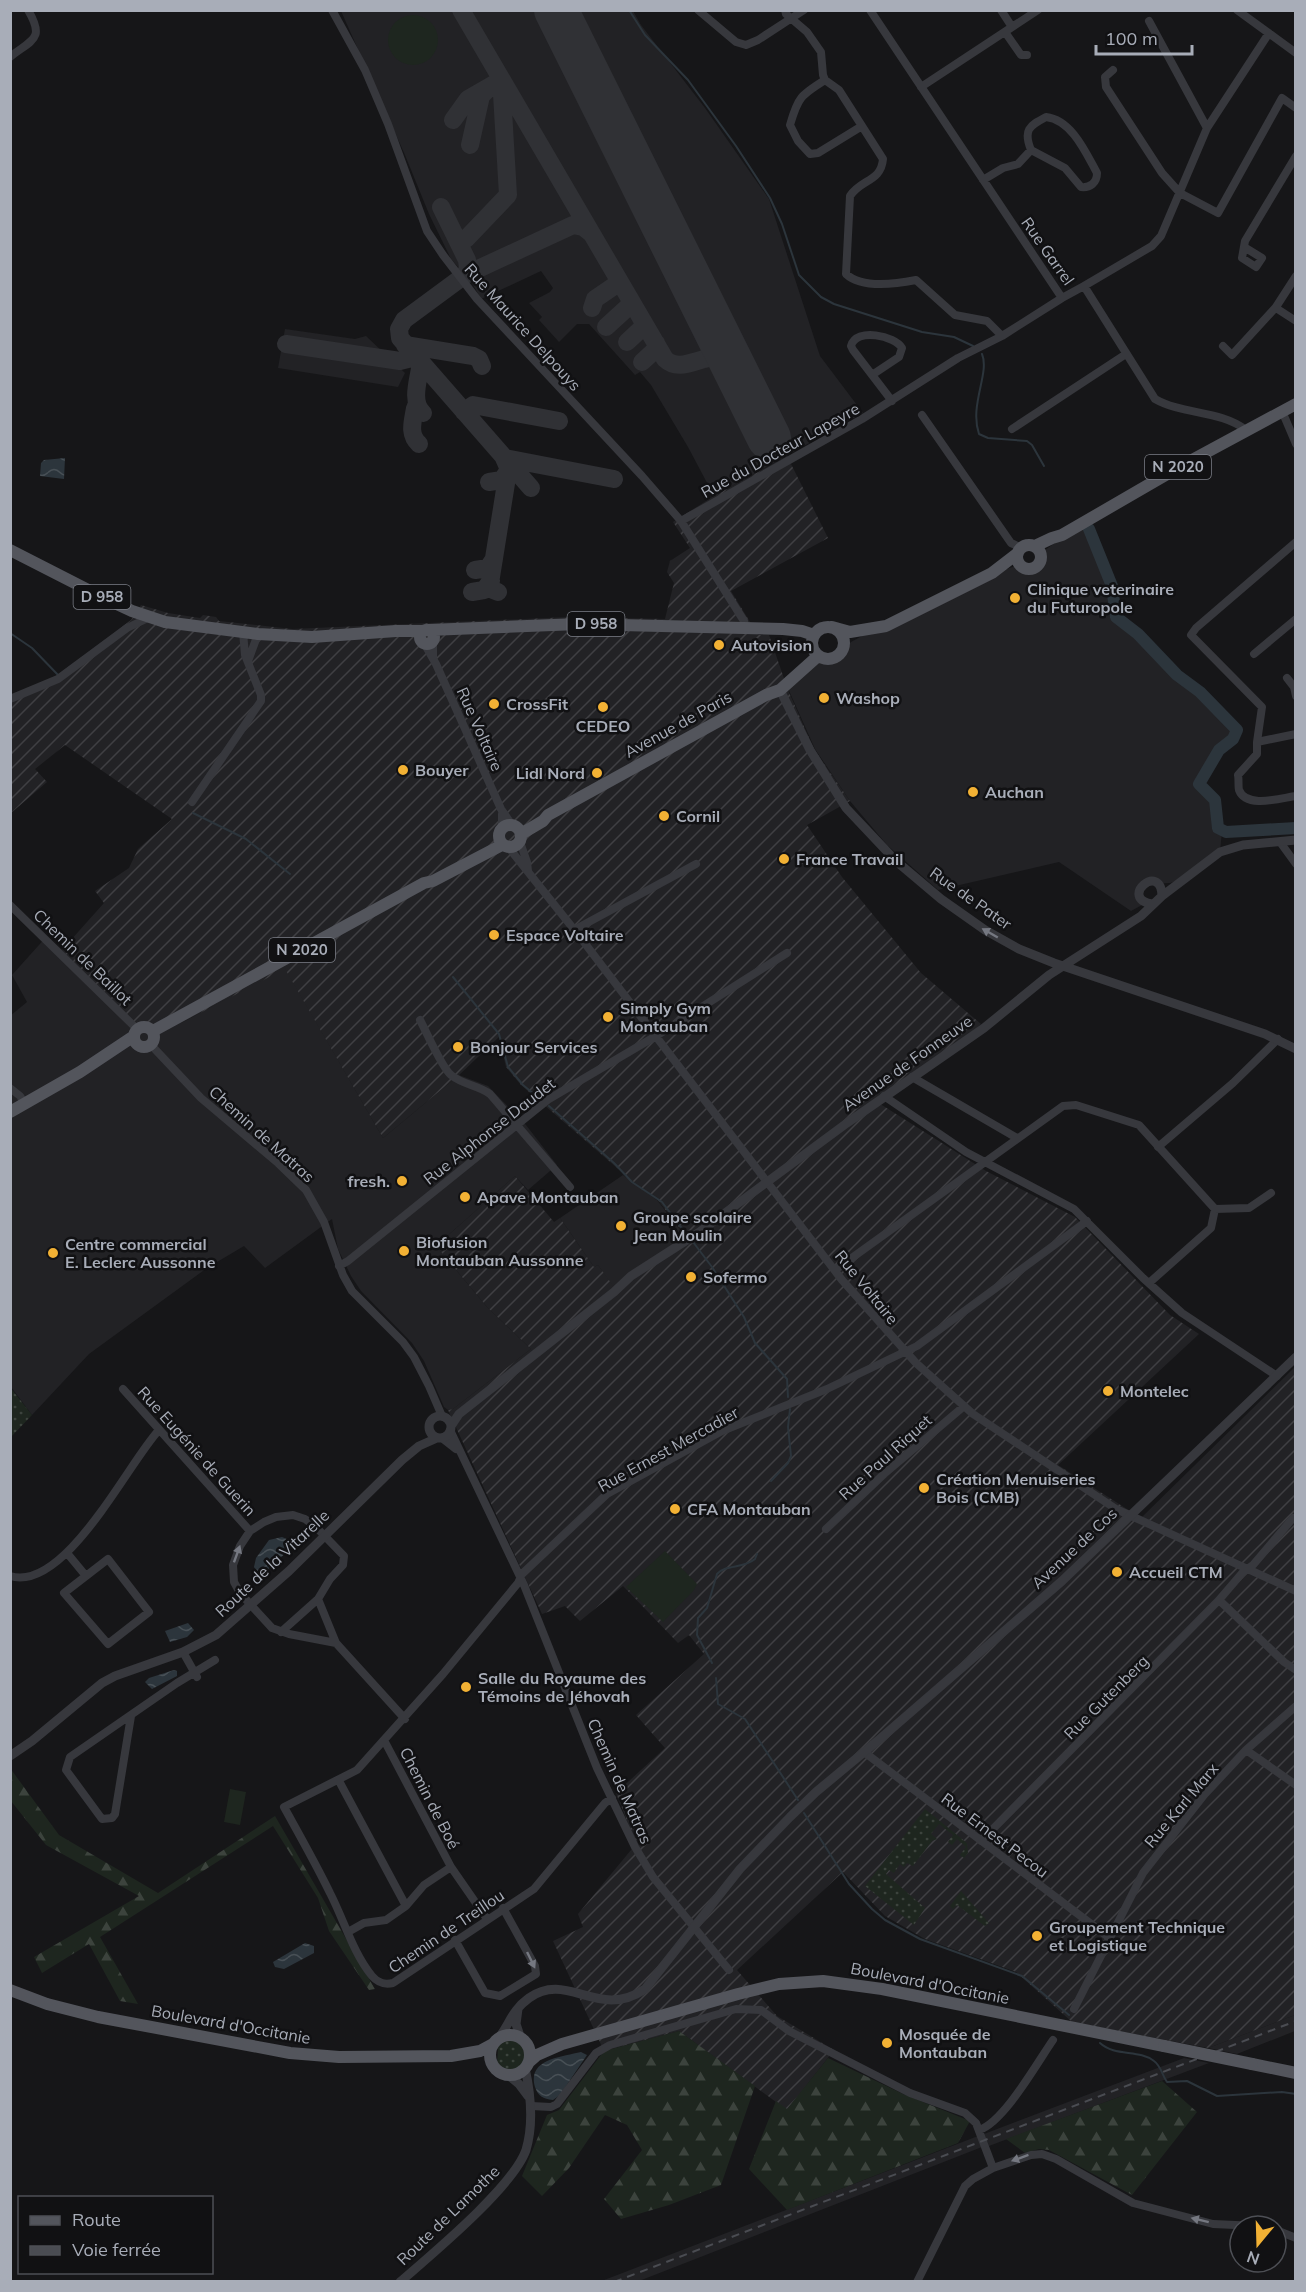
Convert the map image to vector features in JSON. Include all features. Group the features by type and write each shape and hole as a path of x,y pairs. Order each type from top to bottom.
{"main road":[{"name":"N 2020","path":"844,647 873,630 898,621 992,573 1296,404"},
{"name":"D 958","path":"10,550 77,586 132,611 165,622 258,634 312,637 384,633 428,637 445,629 579,624 783,629 814,635"},
{"name":"D 958","path":"52,572 136,608 190,624"},
{"name":"N 2020","path":"832,627 850,632 873,630"},
{"path":"832,627 843,637 844,647 841,654 825,659 818,656 812,644 814,635 822,628 832,627"},
{"name":"Avenue de Paris","path":"153,1031 424,883 430,876 510,836 541,815 548,815 766,694 780,690 818,656"},
{"path":"10,1112 80,1072 136,1037 147,1027 153,1031 154,1040 146,1047 136,1037"},
{"name":"Boulevard d'Occitanie","path":"527,2065 537,2055 562,2044 757,1989 793,1982 823,1981 882,1989 1296,2073"},
{"name":"Boulevard d'Occitanie","path":"10,1990 46,2004 98,2018 290,2053 363,2058 451,2056 480,2051 495,2042"},
{"path":"509,2035 522,2040 529,2049 527,2065 518,2074 508,2075 499,2072 492,2065 490,2052 495,2042 509,2035"},
{"name":"Boulevard d'Occitanie","path":"522,2040 534,2044 562,2044"},
{"name":"Boulevard d'Occitanie","path":"451,2056 492,2065"}],"street":[{"path":"10,57 35,38 38,31 28,10"},
{"name":"Rue Maurice Delpouys","path":"332,10 364,70 388,124 428,231 443,255 477,299 681,521 744,621 746,629"},
{"path":"698,10 736,42 746,45 804,10"},
{"path":"785,10 791,19 807,32 821,52 825,80 839,90 883,159 878,174 854,190 850,196 846,274 859,282 895,284 916,280 955,315 987,321 1002,336"},
{"name":"Rue Garrel","path":"870,10 1062,298 1084,286 1155,399 1221,417 1246,430"},
{"path":"1001,10 1022,55 1027,55"},
{"path":"921,87 1038,10"},
{"path":"1236,10 1296,52"},
{"path":"1149,21 1207,128"},
{"path":"1084,286 1152,246 1161,236 1207,128 1269,33"},
{"path":"1113,70 1105,77 1106,87 1162,173 1180,193 1218,213 1282,98 1296,108"},
{"path":"825,80 806,92 797,102 790,125 798,141 810,154 818,153 862,126"},
{"path":"1046,117 1060,120 1086,153 1097,174 1096,181 1087,187 1081,187 1065,168 1031,150 1027,135 1029,129 1046,117"},
{"path":"983,180 1003,168 1018,164 1031,150"},
{"path":"1244,247 1245,241 1296,156"},
{"path":"1223,346 1232,355 1278,308 1296,276"},
{"name":"Rue du Docteur Lapeyre","path":"681,521 892,401 958,358 1002,336 1062,298"},
{"path":"1278,308 1296,321"},
{"path":"872,375 899,357 902,348 897,342 862,334 855,338 851,346 872,375 892,401"},
{"path":"1012,429 1126,354"},
{"path":"1282,411 1296,444"},
{"path":"922,415 1011,543 1027,553"},
{"path":"1296,542 1196,628 1191,635 1262,707 1257,754 1238,775 1239,789 1244,797 1257,801 1296,796"},
{"path":"127,628 134,618 132,611"},
{"path":"10,699 58,679 127,628 141,620 153,618"},
{"path":"1254,654 1296,619"},
{"path":"192,802 261,701 261,695 243,647 243,632"},
{"path":"248,661 258,634"},
{"name":"Rue Voltaire","path":"428,637 434,659 501,809 510,836 528,872 767,1182 895,1342 963,1407 1050,1467 1130,1517 1296,1591"},
{"path":"1287,678 1294,687 1296,696"},
{"name":"Rue de Pater","path":"780,690 810,750 841,800 896,861 941,899 984,930 1010,944 1062,966 1278,1039 1296,1049"},
{"path":"1257,742 1296,734"},
{"name":"Rue Voltaire","path":"510,836 527,862 528,872"},
{"name":"Avenue de Fonneuve","path":"442,1423 459,1414 639,1270 698,1233 884,1096 984,1028 1062,966 1135,920 1162,896 1220,852 1244,845 1296,840"},
{"path":"1280,842 1296,864"},
{"path":"574,930 696,864"},
{"name":"Avenue de Fonneuve","path":"1157,883 1170,883 1186,878"},
{"path":"1135,920 1141,912 1139,890 1143,884 1150,881 1157,883 1162,896"},
{"path":"1140,898 1145,903 1152,904"},
{"name":"Chemin de Baillot","path":"10,905 136,1037"},
{"name":"Rue Alphonse Daudet","path":"339,1266 571,1084 656,1036 788,953"},
{"path":"420,1020 448,1072 458,1079 484,1089 570,1187"},
{"path":"1158,1147 1233,1083 1278,1039"},
{"name":"Chemin de Matras","path":"151,1045 223,1118 298,1181 320,1213 339,1266 352,1291 408,1350 422,1371 442,1423 460,1452 520,1579 597,1768 644,1866 729,1970"},
{"path":"912,1077 1017,1138"},
{"path":"10,1088 20,1096 25,1104"},
{"path":"884,1096 983,1162 1074,1209 1182,1313 1277,1376"},
{"path":"836,1270 1063,1106 1076,1105 1139,1125 1215,1209 1249,1208 1271,1193"},
{"path":"1149,1283 1211,1228 1215,1209"},
{"name":"Rue Ernest Mercadier","path":"284,1807 357,1770 405,1719 522,1574 607,1494 722,1431 827,1389 906,1352 1087,1221"},
{"name":"Avenue de Cos","path":"694,1926 740,1869 790,1816 1062,1581 1296,1357"},
{"name":"Rue Eugénie de Guerin","path":"123,1389 250,1531"},
{"name":"Rue Paul Riquet","path":"826,1529 884,1474 963,1407"},
{"path":"442,1423 440,1438 432,1434 442,1423"},
{"name":"Route de la Vitarelle","path":"10,1756 102,1683 115,1676 183,1652 216,1635 251,1606 442,1423"},
{"path":"10,1576 20,1579 38,1574 67,1553 94,1521 159,1430"},
{"name":"Chemin de Matras","path":"440,1438 460,1452"},
{"name":"Route de la Vitarelle","path":"419,1446 440,1438"},
{"path":"281,1632 318,1599 330,1579 345,1561 344,1556 311,1522 293,1515 276,1517 250,1531 240,1546 233,1565 234,1582 240,1593 272,1628 281,1632 336,1643"},
{"name":"Rue Gutenberg","path":"981,1841 1253,1565 1293,1518"},
{"path":"67,1553 86,1576"},
{"path":"108,1558 149,1612 108,1644 64,1593 86,1576 108,1558"},
{"path":"318,1599 336,1643 405,1719"},
{"path":"1219,1600 1284,1662 1296,1670"},
{"path":"183,1652 196,1675"},
{"path":"131,1716 115,1814 112,1818 102,1819 66,1770 65,1766 70,1757 131,1716 196,1675 215,1660"},
{"name":"Rue Karl Marx","path":"1074,2008 1143,1873 1204,1795 1246,1750 1296,1706"},
{"name":"Chemin de Boé","path":"385,1742 451,1867 487,1919"},
{"path":"1246,1750 1296,1785"},
{"name":"Rue Ernest Pecou","path":"864,1752 1111,1939"},
{"path":"339,1781 406,1906"},
{"name":"Chemin de Treillou","path":"284,1807 372,1976 386,1985 393,1983 534,1889 605,1803 612,1798"},
{"name":"Chemin de Boé","path":"348,1932 364,1923 386,1920 406,1906 424,1885 451,1867"},
{"path":"455,1940 485,1993 500,1996 536,1974 535,1966 503,1908"},
{"path":"495,2042 512,2014 534,1994 550,1989 572,1991 597,2000 618,2001 634,1996 645,1989 694,1926"},
{"path":"518,2009 516,2024 522,2040"},
{"path":"508,2075 522,2088 530,2103 551,2107 557,2104 602,2048 736,2009 761,2010 789,2031 910,2093 965,2113 980,2130 993,2168"},
{"path":"980,2130 999,2117 1053,2040"},
{"name":"Route de Lamothe","path":"400,2282 477,2211 517,2168 529,2139 530,2103 527,2065"},
{"path":"917,2282 962,2190 973,2179 993,2168 1031,2155 1042,2154 1056,2159 1133,2203 1213,2224 1228,2225"}],"shaded area":[{"path":"341,11 633,11 769,199 820,356 863,413 714,496 651,385 640,372 635,375 589,324 577,324 559,342 539,320 542,317 529,303 550,292 553,288 541,271 481,299 472,283 451,259 429,214"},
{"path":"285,329 355,339 366,336 405,373 398,387 278,368"},
{"path":"787,456 828,538 731,591 758,635 769,635 788,690 814,749 850,801 807,825 842,877 921,973 981,1024 967,1037 874,1100 986,1171 1075,1217 1170,1315 1199,1334 1058,1465 1141,1518 1295,1367 1295,2015 1208,2048 1072,2022 1016,1972 925,1939 885,1916 843,1872 737,1970 777,2016 834,2050 787,2110 679,2031 604,2051 553,1941 583,1927 578,1914 636,1844 616,1793 665,1748 636,1715 704,1654 689,1635 678,1643 623,1586 580,1621 565,1606 542,1614 448,1410 453,1409 531,1349 488,1308 436,1246 515,1176 554,1222 560,1218 594,1267 598,1265 614,1287 685,1235 657,1199 631,1180 521,1085 506,1067 499,1037 459,1075 383,1138 285,969 181,1023 144,1037 62,950 104,903 95,891 129,868 138,849 172,819 65,745 35,769 47,782 11,813 11,696 51,680 131,620 141,605 168,613 200,618 203,615 216,617 219,621 292,629 569,617 665,619 674,583 667,572 670,561 690,548 673,522 714,496"},
{"path":"1085,521 1102,556 1112,586 1116,618 1138,634 1177,675 1203,695 1237,730 1233,739 1219,750 1199,784 1216,803 1216,823 1222,831 1220,852 1186,878 1170,883 1143,884 1142,905 1131,911 1059,862 938,890 887,845 850,801 815,749 786,684 821,658 830,659 838,656 851,642 873,630 992,573 1020,565 1026,569 1034,568 1041,561 1041,553"},
{"path":"47,936 62,950 181,1023 285,968 383,1138 459,1075 488,1086 526,1125 557,1165 528,1190 515,1176 436,1246 488,1308 531,1349 453,1409 448,1410 444,1407 424,1361 412,1343 361,1291 351,1276 338,1249 332,1219 265,1268 244,1246 207,1268 89,1354 32,1415 11,1387 10,1016 27,1002 12,975"},
{"name":"Groupe scolaire Jean Moulin","path":"623,1175 657,1200 685,1236 614,1288 598,1265 594,1267 560,1218"},
{"path":"1295,2015 1295,2031 1237,2054 1208,2048"},
{"path":"1184,2058 1209,2063 989,2146 984,2134"},
{"path":"978,2136 982,2147 639,2281 599,2282"}],"green space":[{"path":"408,15 418,15 431,22 438,35 438,45 431,58 418,65 408,65 399,61 392,54 388,45 388,35 392,26 399,19"},
{"path":"10,1387 32,1415 11,1437 10,1437"},
{"path":"665,1551 697,1584 663,1622 626,1587"},
{"path":"10,1768 59,1835 158,1893 275,1816 375,1989 369,1990 329,1931 318,1898 273,1826 100,1937 138,2004 120,2001 89,1944 42,1973 34,1957 139,1896 46,1845 11,1801"},
{"path":"230,1789 246,1792 240,1825 224,1822"},
{"path":"925,1809 967,1843 968,1853 964,1858 960,1855 966,1847 957,1839 952,1845 948,1842 953,1835 939,1824 931,1834 937,1839 932,1841 913,1866 907,1863 904,1867 900,1864 894,1873 889,1870 886,1874 925,1908 914,1925 865,1886"},
{"path":"961,1891 989,1923 985,1926 957,1905 953,1909 950,1906"},
{"path":"679,2031 755,2086 721,2185 669,2205 621,2219 604,2199 642,2150 627,2125 605,2115 569,2168 542,2196 522,2176 547,2115 559,2110 604,2051"},
{"path":"512,2040 523,2048 525,2055 519,2067 507,2070 497,2064 498,2050 496,2047 505,2041"},
{"path":"828,2058 903,2094 970,2121 958,2143 787,2210 749,2169 776,2101 787,2109"},
{"path":"1162,2081 1197,2112 1132,2195 1049,2150 1039,2149 1025,2153 1006,2139"}],"water":[{"path":"65,458 64,479 40,476 41,463 44,460"},
{"path":"282,1537 289,1540 293,1546 260,1577 254,1567 256,1558 269,1540"},
{"path":"188,1623 194,1630 187,1637 170,1642 165,1631"},
{"path":"177,1671 177,1676 152,1689 145,1682 149,1678"},
{"path":"305,1943 314,1946 314,1953 284,1969 275,1967 273,1962"},
{"path":"581,2052 587,2055 560,2095 553,2100 539,2095 535,2087 536,2070 548,2061"}],"waterway":[{"path":"629,10 645,35 688,80 736,146 770,198 782,224 799,275 821,297 834,304 922,332 954,337 973,346"},
{"path":"982,354 984,370 976,412 979,434 988,438 1027,441 1032,445 1044,466"},
{"path":"1089,529 1112,586 1116,617 1138,634 1177,675 1200,692 1237,730 1233,739 1219,750 1199,784 1215,800 1218,828 1226,832 1296,828"},
{"path":"10,633 32,648 59,676"},
{"path":"193,813 246,839 290,874"},
{"path":"453,977 499,1034 508,1067 523,1085 540,1099"},
{"path":"549,1106 614,1163 632,1182 662,1202 687,1235"},
{"path":"693,1242 744,1317 755,1343 787,1379 788,1397"},
{"path":"771,1481 788,1463 791,1456 788,1427 790,1409"},
{"path":"712,1663 697,1635 698,1618 707,1608 717,1574 725,1569 750,1562 757,1554"},
{"path":"716,1678 718,1704 745,1719 798,1800"},
{"path":"804,1813 849,1884 885,1920 920,1939 1022,1976 1069,2015"},
{"path":"1100,2043 1113,2050 1148,2057 1158,2065 1167,2082 1187,2081 1217,2096 1282,2092 1296,2094"}],"taxiway":[{"path":"461,10 665,359 673,364 681,365 707,358 716,357 724,360 732,366 748,396"},
{"path":"453,120 468,99 501,80"},
{"path":"466,239 508,195 502,94 498,89 499,84"},
{"path":"470,145 481,96 489,88"},
{"path":"441,207 467,260 468,268 465,275"},
{"path":"531,488 400,338 399,329 404,320 465,275 573,225 583,227 592,234"},
{"path":"592,308 595,299 617,284 617,278"},
{"path":"606,327 629,306 630,299"},
{"path":"704,359 713,353 718,343 707,313"},
{"path":"627,342 642,328 643,322"},
{"path":"642,362 655,350 656,343"},
{"path":"286,344 400,361 416,357"},
{"path":"405,345 473,356 479,359 482,366"},
{"path":"421,363 416,396 423,413"},
{"path":"464,412 473,405 559,421"},
{"path":"415,408 412,432 419,444"},
{"path":"504,458 614,479"},
{"path":"498,592 493,590 490,583 508,471 504,458"},
{"path":"489,482 502,480 508,471"},
{"path":"475,570 488,568 494,559"},
{"path":"472,592 484,590 491,581"}],"runway":[{"path":"556,10 769,438"}],"railway":[{"path":"614,2282 1296,2021"}],"place":[{"name":"Clinique veterinaire du Futuropole","path":"1015,598"},
{"name":"Autovision","path":"719,645"},
{"name":"Washop","path":"824,698"},
{"name":"CrossFit","path":"494,704"},
{"name":"CEDEO","path":"603,707"},
{"name":"Bouyer","path":"403,770"},
{"name":"Lidl Nord","path":"597,773"},
{"name":"Auchan","path":"973,792"},
{"name":"Cornil","path":"664,816"},
{"name":"France Travail","path":"784,859"},
{"name":"Espace Voltaire","path":"494,935"},
{"name":"Simply Gym Montauban","path":"608,1017"},
{"name":"Bonjour Services","path":"458,1047"},
{"name":"fresh.","path":"402,1181"},
{"name":"Apave Montauban","path":"465,1197"},
{"name":"Groupe scolaire Jean Moulin","path":"621,1226"},
{"name":"Biofusion Montauban Aussonne","path":"404,1251"},
{"name":"Centre commercial E. Leclerc Aussonne","path":"53,1253"},
{"name":"Sofermo","path":"691,1277"},
{"name":"Montelec","path":"1108,1391"},
{"name":"Création Menuiseries Bois (CMB)","path":"924,1488"},
{"name":"CFA Montauban","path":"675,1509"},
{"name":"Accueil CTM","path":"1117,1572"},
{"name":"Salle du Royaume des Témoins de Jéhovah","path":"466,1687"},
{"name":"Groupement Technique et Logistique","path":"1037,1936"},
{"name":"Mosquée de Montauban","path":"887,2043"}]}
